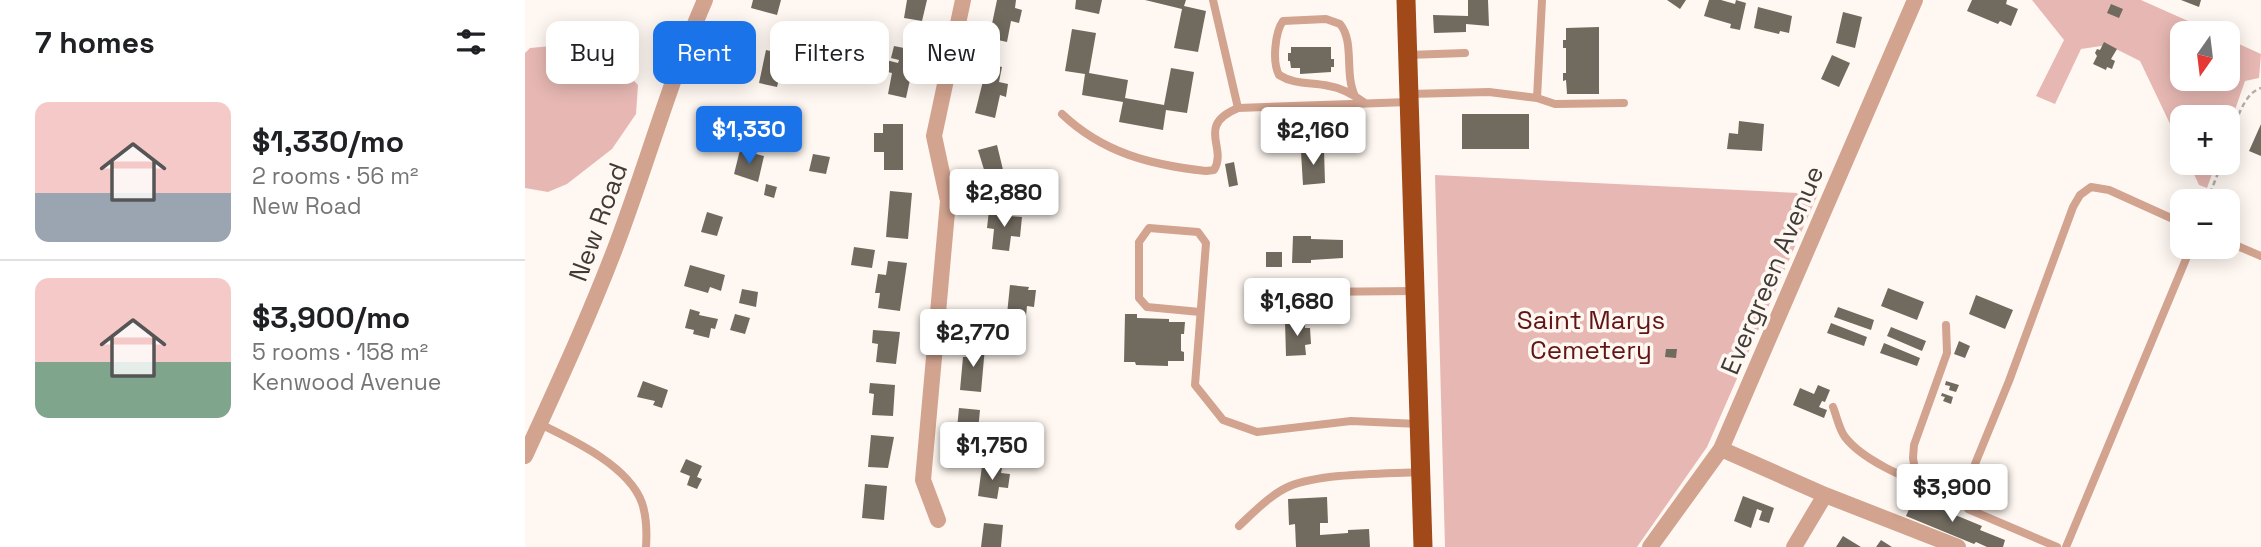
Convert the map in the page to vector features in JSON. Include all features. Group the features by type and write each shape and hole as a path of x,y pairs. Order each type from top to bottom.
{"highway":[{"path":"1406,0 1423,547"}],"street":[{"name":"New Road","path":"525,456 599,290 705,0"},
{"path":"938,520 923,480 948,201 934,136 963,0"},
{"name":"Evergreen Avenue","path":"1650,547 1721,449 1914,0"},
{"path":"1721,449 1825,495 1958,547"},
{"path":"1794,547 1825,495"}],"lane":[{"path":"1213,0 1238,108"},
{"path":"1537,98 1542,0"},
{"path":"1355,96 1349,76 1346,36 1340,24 1326,19 1283,21 1279,26 1276,60 1279,75 1290,81 1327,85 1365,103"},
{"path":"1408,55 1465,53"},
{"path":"1062,114 1093,139 1122,154 1153,163 1206,171 1214,170 1217,164 1214,131 1220,118 1238,108 1365,103 1489,92 1537,98 1555,104 1624,103"},
{"path":"1964,502 1975,464 2073,207 2080,195 2091,187 2109,190 2170,218"},
{"path":"1200,312 1147,307 1139,298 1139,242 1149,228 1198,232 1206,243 1195,384 1223,420 1257,432 1351,421 1419,424"},
{"path":"2240,247 2261,256"},
{"path":"2066,547 2186,259"},
{"path":"1305,292 1415,291"},
{"path":"1917,481 1914,445 1947,353 1946,325"},
{"path":"1833,407 1843,435 1872,460 1964,502 1968,509 2057,547"},
{"path":"540,424 567,437 614,467 630,483 642,501 647,525 646,547"},
{"path":"1239,526 1290,485 1354,475 1420,472"}],"path":[{"path":"2240,114 2250,94 2261,88"}],"green space":[{"path":"2032,0 2141,0 2188,21 2170,21 2170,91 2240,91 2240,44 2261,54 2259,78 2245,81 2237,105 2170,105 2170,124 2140,61 2108,45 2081,49 2055,104 2036,96 2064,40"},
{"path":"546,46 546,84 638,85 636,114 612,149 567,184 548,192 525,188 525,53 530,48"},
{"name":"Saint Marys Cemetery","path":"1435,175 1818,194 1707,447 1637,547 1445,547"},
{"path":"2194,175 2212,175 2207,188 2199,185"}],"building":[{"path":"753,0 781,0 777,15 751,8"},
{"path":"907,0 927,0 922,21 904,18"},
{"path":"997,0 1016,0 1015,8 1022,10 1019,23 1011,21 1007,42 1000,40 1000,21 993,21"},
{"path":"1076,0 1102,0 1099,14 1075,9"},
{"path":"1145,0 1186,0 1184,6 1206,11 1198,52 1174,48 1182,9"},
{"path":"1468,0 1488,0 1489,26 1466,24 1466,32 1434,33 1433,15 1468,16"},
{"path":"1667,0 1686,0 1680,9"},
{"path":"1709,0 1735,4 1736,0 1746,3 1740,30 1730,28 1731,24 1704,16"},
{"path":"1972,0 2007,0 2006,4 2018,9 2011,26 2000,21 1998,24 1967,11"},
{"path":"2181,0 2201,0 2199,7"},
{"path":"2111,4 2123,9 2119,18 2107,13"},
{"path":"1758,7 1792,16 1789,33 1780,31 1779,34 1754,28"},
{"path":"1843,12 1862,17 1855,48 1836,43"},
{"path":"1599,27 1599,94 1567,94 1566,80 1563,81 1563,73 1566,73 1566,48 1563,48 1563,40 1566,40 1566,28"},
{"path":"1072,29 1096,33 1089,73 1128,80 1125,98 1164,105 1171,68 1194,72 1187,113 1166,110 1163,130 1119,122 1123,102 1082,95 1085,74 1065,71"},
{"path":"2104,42 2117,49 2111,59 2115,61 2112,69 2107,67 2106,70 2093,64 2097,49 2100,50"},
{"path":"894,46 903,48 903,84 909,84 906,98 888,94 892,73 889,72 889,61 898,63 899,60 891,58"},
{"path":"1291,47 1331,47 1334,67 1331,67 1331,72 1300,74 1300,68 1291,68 1288,61"},
{"path":"766,50 770,51 770,84 778,84 777,87 759,83"},
{"path":"1832,55 1850,63 1839,87 1821,79"},
{"path":"982,84 1008,84 1006,97 1000,95 995,118 975,113"},
{"path":"1462,114 1529,114 1529,149 1462,149"},
{"path":"1739,121 1764,124 1762,151 1727,149 1729,133 1738,134"},
{"path":"883,124 903,124 903,170 884,170 884,152 874,152 874,133 883,133"},
{"path":"2261,124 2261,156 2249,151"},
{"path":"997,145 1006,182 989,186 978,150"},
{"path":"740,150 764,156 758,182 734,174"},
{"path":"1324,150 1325,183 1303,185 1301,152"},
{"path":"813,154 830,157 826,174 809,171"},
{"path":"1234,162 1238,185 1229,187 1225,164"},
{"path":"766,184 777,187 774,198 764,195"},
{"path":"890,191 912,193 908,239 886,237"},
{"path":"989,210 998,211 998,215 1022,217 1020,237 1011,236 1009,251 992,249 994,229 987,228"},
{"path":"707,212 723,217 717,236 701,232"},
{"path":"1293,236 1343,240 1343,258 1292,263"},
{"path":"854,247 875,250 872,268 851,265"},
{"path":"1266,252 1282,252 1282,267 1266,267"},
{"path":"888,261 907,263 900,311 878,308 880,293 875,293 878,274 886,275"},
{"path":"690,265 725,275 721,291 710,287 708,293 684,286"},
{"path":"1010,285 1036,290 1034,307 1027,306 1025,326 1006,324"},
{"path":"1888,288 1924,302 1917,320 1881,306"},
{"path":"742,289 758,292 756,307 739,303"},
{"path":"1976,295 2013,310 2005,329 1969,314"},
{"path":"1838,307 1874,320 1871,330 1834,317"},
{"path":"690,309 700,312 699,315 718,319 715,329 711,328 709,338 693,334 694,330 685,328"},
{"path":"735,314 750,318 745,334 730,330"},
{"path":"1125,314 1137,314 1137,318 1185,322 1184,334 1181,334 1184,361 1168,361 1168,366 1124,362"},
{"path":"1285,321 1305,321 1305,328 1310,328 1311,344 1305,345 1306,355 1286,356"},
{"path":"1831,323 1867,337 1864,346 1827,333"},
{"path":"1891,327 1926,341 1922,351 1887,336"},
{"path":"873,330 900,332 896,364 876,362 878,344 872,343"},
{"path":"1959,341 1970,346 1965,358 1954,354"},
{"path":"1884,343 1920,358 1917,366 1880,353"},
{"path":"968,345 985,347 981,392 960,390 963,357 967,357"},
{"path":"1666,349 1677,349 1676,358 1665,357"},
{"path":"643,381 668,390 662,408 653,405 655,401 637,397"},
{"path":"1946,381 1959,385 1956,392 1949,390 1950,386 1945,385"},
{"path":"870,383 895,385 893,416 872,415 874,394 869,393"},
{"path":"1818,385 1830,390 1825,402 1822,401 1819,407 1827,410 1824,418 1793,405 1800,388 1814,394"},
{"path":"1942,393 1953,397 1951,404 1943,401 1945,397 1941,396"},
{"path":"959,408 980,410 977,441 956,439"},
{"path":"871,435 894,437 888,468 868,467"},
{"path":"686,459 702,466 697,477 702,479 697,489 687,485 690,476 680,472"},
{"path":"982,466 1002,468 1001,473 1010,474 1008,488 999,487 997,499 978,496"},
{"path":"865,484 887,486 884,520 862,518"},
{"path":"1743,496 1774,508 1769,523 1759,520 1762,511 1757,509 1751,528 1734,521"},
{"path":"1327,497 1328,523 1320,523 1320,535 1369,529 1370,547 1296,547 1295,524 1289,525 1288,499"},
{"path":"1914,498 1982,526 1980,530 2005,540 2003,547 1987,547 1976,542 1974,544 1906,516"},
{"path":"984,523 1003,525 1001,547 981,547"},
{"path":"1843,536 1861,547 1836,547"},
{"path":"1881,540 1892,547 1876,547"}]}
